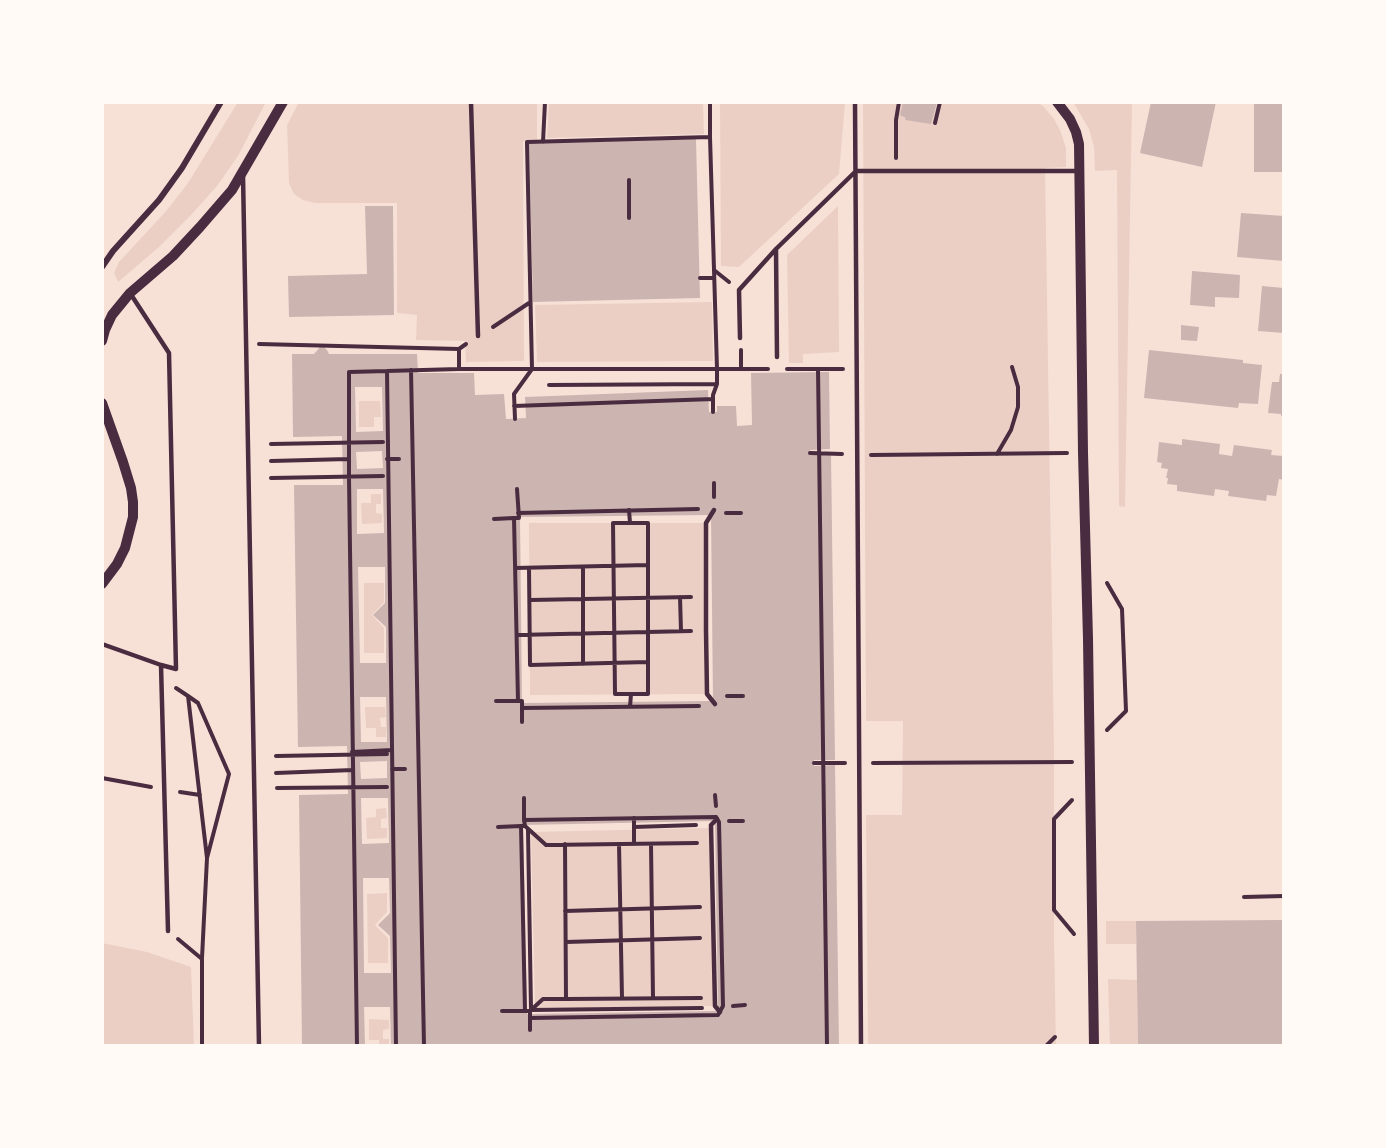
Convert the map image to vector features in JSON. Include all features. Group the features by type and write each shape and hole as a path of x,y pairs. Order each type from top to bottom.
{"street":[{"path":"102,267 113,251 159,200 182,168 221,102"},
{"path":"103,332 112,315 130,292 194,235 231,190 283,102"},
{"path":"1057,102 1070,119 1079,144 1094,1046"},
{"path":"102,403 131,488 133,517 125,548 117,564 102,584"}],"lane":[{"path":"471,102 478,336"},
{"path":"855,102 861,1046"},
{"path":"740,338 739,290 776,249 856,171 1079,171"},
{"path":"243,172 259,1046"},
{"path":"776,249 777,357"},
{"path":"102,644 176,669 169,353 130,292"},
{"path":"714,510 706,523 706,630 707,694 715,704"},
{"path":"161,665 168,931"},
{"path":"717,819 711,825 715,1006 720,1012"}],"path":[{"path":"543,142 545,102"},
{"path":"710,102 715,299"},
{"path":"896,171 896,120 899,102"},
{"path":"935,123 940,102"},
{"path":"514,418 514,394 532,369 527,142 710,137"},
{"path":"629,180 629,218"},
{"path":"700,278 714,278"},
{"path":"246,344 459,349 459,369"},
{"path":"405,348 405,354"},
{"path":"996,454 1011,430 1018,407 1018,387 1012,367"},
{"path":"357,1046 348,459 349,372 459,369 717,369 713,412"},
{"path":"741,369 774,369"},
{"path":"785,369 857,369"},
{"path":"818,369 828,1046"},
{"path":"411,370 424,1046"},
{"path":"387,371 385,476 393,786 396,1046"},
{"path":"549,385 717,384"},
{"path":"514,406 713,399"},
{"path":"348,441 385,441"},
{"path":"271,444 385,441"},
{"path":"810,453 858,455 1070,453"},
{"path":"271,461 348,459"},
{"path":"387,459 399,459"},
{"path":"349,478 385,476"},
{"path":"271,478 385,476"},
{"path":"494,519 519,518 517,489"},
{"path":"518,513 711,508 714,510"},
{"path":"630,510 630,523"},
{"path":"514,518 518,701"},
{"path":"614,523 630,523 648,523 648,694 615,694 614,523"},
{"path":"515,568 648,566"},
{"path":"582,567 583,664"},
{"path":"529,568 530,665 648,662"},
{"path":"1102,735 1126,711 1122,609 1107,583"},
{"path":"680,597 681,631"},
{"path":"530,600 706,597"},
{"path":"517,635 706,630"},
{"path":"630,707 631,694"},
{"path":"188,696 207,858 202,959 202,1046"},
{"path":"522,708 715,706 720,696 743,696"},
{"path":"496,701 522,701 522,723"},
{"path":"352,752 392,750"},
{"path":"276,756 387,754"},
{"path":"814,763 1073,762"},
{"path":"392,769 405,769"},
{"path":"276,772 352,770"},
{"path":"207,858 230,774"},
{"path":"353,786 393,786"},
{"path":"277,788 387,787"},
{"path":"524,798 530,1030"},
{"path":"1073,800 1054,819 1054,910 1077,938"},
{"path":"524,820 716,817 720,822 723,1006 718,1016 530,1018"},
{"path":"634,818 634,844"},
{"path":"634,827 704,825"},
{"path":"498,827 525,827 546,844 703,843"},
{"path":"525,827 529,1011"},
{"path":"651,843 654,998"},
{"path":"565,844 566,999"},
{"path":"619,844 622,998"},
{"path":"1244,897 1284,896"},
{"path":"565,911 713,906"},
{"path":"168,931 202,959"},
{"path":"566,942 714,938"},
{"path":"529,1011 543,999 704,998"},
{"path":"502,1011 705,1008"},
{"path":"1046,1046 1055,1037"}],"shaded area":[{"path":"238,102 266,102 238,156 217,186 192,214 159,247 118,282 114,273 119,262 167,210 188,183"},
{"path":"299,102 537,102 537,140 523,141 524,361 466,362 465,341 416,340 417,315 397,313 397,203 315,203 303,200 294,194 289,183 287,125"},
{"path":"549,102 703,102 704,134 547,138"},
{"path":"720,102 845,102 839,174 739,267 721,266"},
{"path":"863,102 1037,102 1054,119 1066,148 1066,167 1045,168 1056,1046 868,1046 866,815 902,815 903,721 866,721"},
{"path":"1073,102 1132,102 1125,507 1119,506 1117,170 1095,171 1094,147 1089,129"},
{"path":"838,206 839,352 803,354 803,363 789,363 787,255"},
{"path":"712,302 713,361 537,362 535,305"},
{"path":"359,401 380,401 381,417 374,417 374,427 359,427"},
{"path":"371,494 381,494 381,504 376,504 376,513 382,514 382,523 362,524 361,503 371,503"},
{"path":"529,523 706,523 707,694 530,695"},
{"path":"364,583 384,583 384,602 372,615 384,628 384,653 364,653"},
{"path":"365,707 385,707 386,717 380,718 381,727 386,727 386,737 376,737 376,728 366,728"},
{"path":"386,808 387,818 381,819 381,828 387,828 387,838 367,839 366,818 376,817 376,809"},
{"path":"711,828 715,1006 535,1009 531,832"},
{"path":"387,893 387,912 375,925 388,938 388,963 368,963 367,894"},
{"path":"1106,921 1136,921 1136,944 1106,944"},
{"path":"102,943 147,952 191,967 194,1046 102,1046"},
{"path":"1108,979 1137,980 1138,1046 1110,1046"},
{"path":"369,1019 389,1020 389,1029 383,1030 383,1039 389,1039 389,1046 379,1046 379,1040 369,1040"}],"building":[{"path":"903,102 937,102 931,124 905,120 906,118 900,115"},
{"path":"1151,102 1216,102 1202,167 1140,153"},
{"path":"1254,102 1284,102 1284,172 1254,172"},
{"path":"696,139 700,298 533,302 529,143"},
{"path":"365,206 393,206 394,315 289,317 288,276 367,274"},
{"path":"1241,213 1284,216 1284,261 1237,257"},
{"path":"1192,271 1240,275 1239,298 1215,297 1215,307 1190,305"},
{"path":"1262,286 1284,288 1284,333 1258,331"},
{"path":"1181,325 1199,327 1197,341 1181,340"},
{"path":"320,347 324,347 329,354 417,354 418,373 474,373 475,395 504,394 506,419 526,418 525,397 708,390 709,412 717,412 717,406 736,406 737,426 752,425 751,373 829,372 830,449 810,450 810,455 831,454 835,760 814,760 814,766 835,765 839,1046 391,1046 390,1007 364,1007 365,1046 302,1046 299,795 348,794 347,746 298,747 294,485 343,485 342,436 293,437 292,354 314,354","holes":["355,387 382,387 383,431 356,432","382,451 383,468 357,469 356,452","357,489 383,489 384,533 357,534","711,515 713,701 522,703 520,517","358,567 385,567 385,603 373,615 386,627 386,663 360,663","360,697 386,697 387,742 361,742","387,761 387,778 361,779 360,762","361,798 388,798 389,843 362,844","715,821 718,1011 527,1014 523,825","363,878 389,878 390,913 378,925 390,936 391,973 364,973"]},
{"path":"1149,350 1243,360 1243,363 1262,365 1258,404 1239,403 1238,408 1144,398"},
{"path":"1280,374 1284,374 1284,416 1268,413 1272,382 1279,382"},
{"path":"1182,439 1220,444 1219,454 1232,456 1234,445 1272,450 1271,455 1284,456 1284,480 1279,479 1276,496 1267,495 1266,501 1228,496 1229,491 1215,489 1214,496 1177,491 1177,485 1167,484 1168,469 1161,468 1162,463 1157,462 1159,442 1182,445"},
{"path":"1283,920 1284,1046 1138,1046 1136,921"}]}
